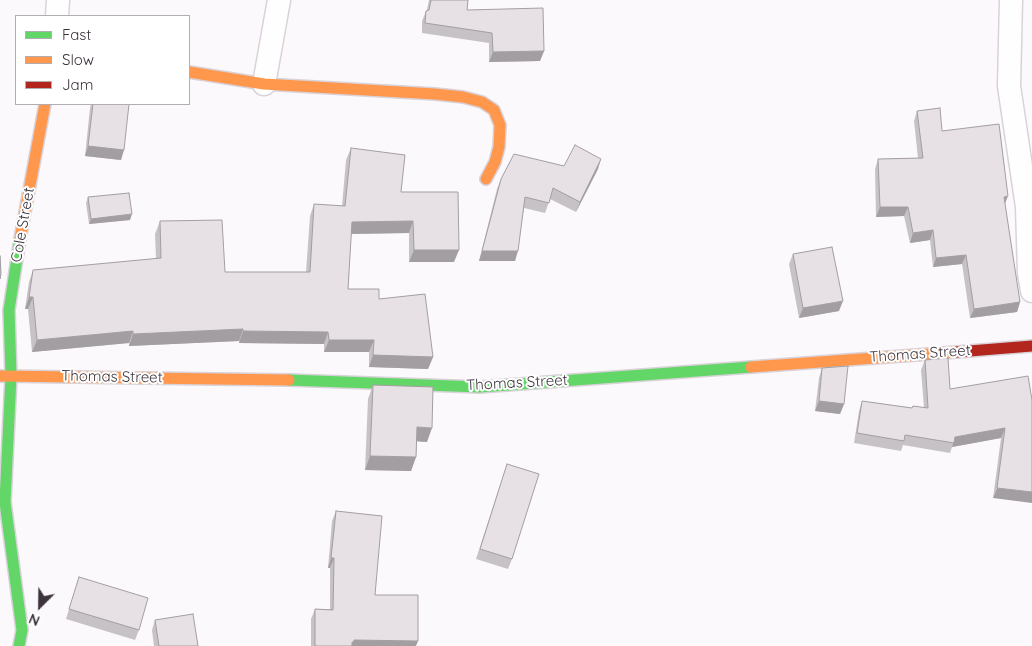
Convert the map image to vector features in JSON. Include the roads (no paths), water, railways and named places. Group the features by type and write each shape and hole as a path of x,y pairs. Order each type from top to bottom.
{"street":[{"path":"57,15 58,0"},
{"path":"264,84 279,0"},
{"path":"1011,0 1009,86 1027,207 1029,273 1032,291"},
{"path":"190,72 264,84 435,94 463,97 482,102 494,110 500,125 499,147 495,162 486,179"},
{"name":"Cole Street","path":"19,646 22,630 5,502 6,376 9,310 45,105"},
{"name":"Thomas Street","path":"6,376 234,378 480,386 1032,346"}]}
